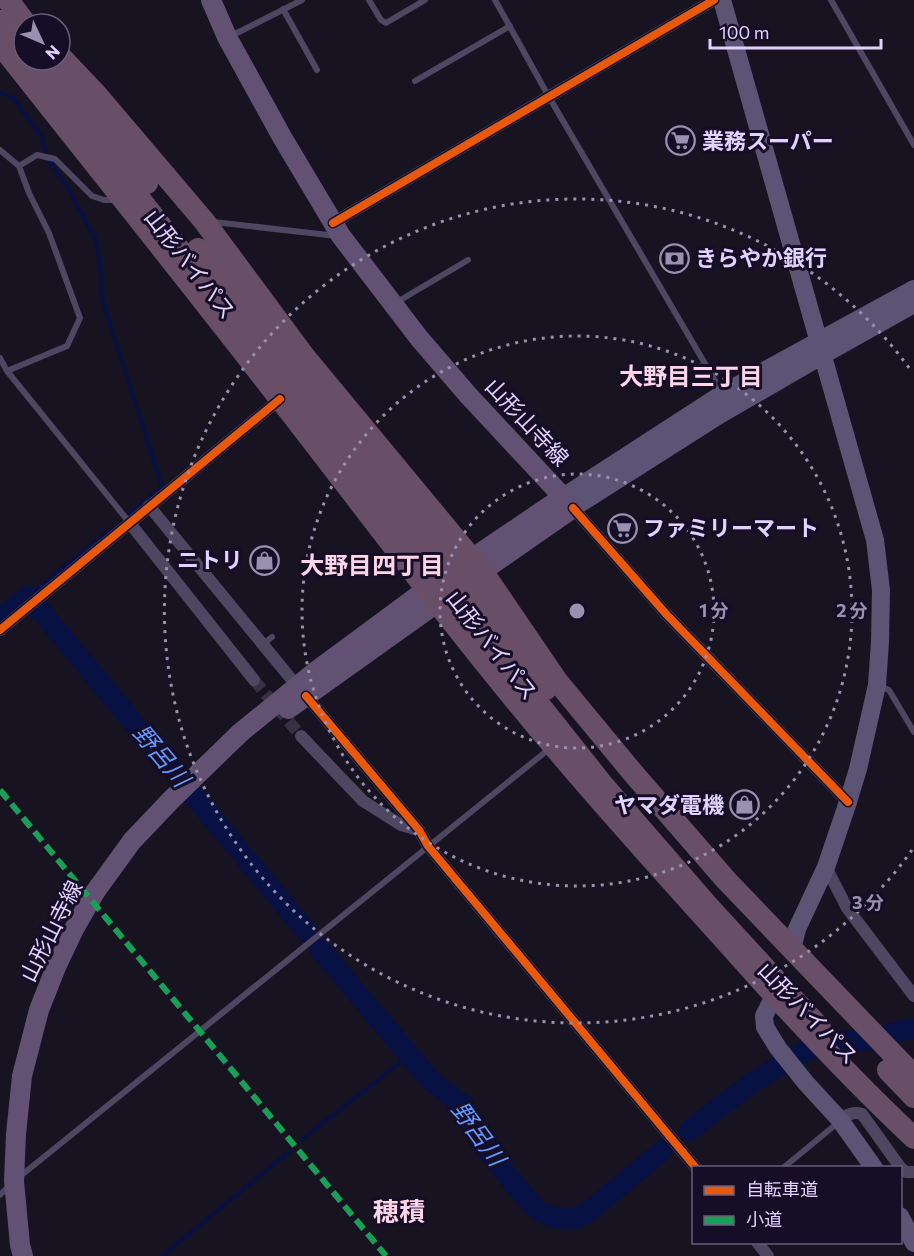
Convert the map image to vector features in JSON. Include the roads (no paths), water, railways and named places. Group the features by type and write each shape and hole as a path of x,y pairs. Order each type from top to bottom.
{"highway":[{"path":"6,8 12,22"},
{"path":"0,44 280,399 384,541 432,596 553,746 774,996 868,1094 914,1138"},
{"path":"72,69 204,221 304,356 477,565 557,681 587,718 726,880 914,1076"},
{"name":"山形バイパス","path":"40,72 603,785 768,973 914,1121"},
{"name":"山形バイパス","path":"61,72 558,704 649,812 771,947 914,1097"}],"main road":[{"name":"山形山寺線","path":"23,1256 7,1188 22,1077 43,999 74,929 95,892 132,841 240,733 432,596 568,503 468,395 419,338 337,230 227,37 211,0"},
{"path":"722,0 875,540 881,590 877,685 858,769 826,867 797,929 792,949"},
{"path":"568,503 721,414 914,289"},
{"path":"568,503 722,394 914,304"},
{"name":"山形山寺線","path":"301,691 313,667 432,596"},
{"path":"774,996 764,1016 765,1027 778,1048 840,1120 873,1166"},
{"path":"902,1220 914,1243"}],"street":[{"path":"337,230 549,97 714,0"},
{"path":"0,630 280,399"},
{"path":"568,503 667,615 848,802"},
{"path":"149,506 268,640 301,691 419,830 428,846 695,1166"},
{"path":"129,522 254,680"},
{"path":"301,736 363,801 401,825 419,830"},
{"path":"826,867 847,908 914,996"},
{"path":"840,1120 848,1114 857,1112 862,1114 899,1166"},
{"path":"759,1244 768,1256"}],"lane":[{"path":"227,37 302,0"},
{"path":"369,0 381,20 386,23 425,0"},
{"path":"495,0 722,394"},
{"path":"831,0 914,145"},
{"path":"283,9 317,70"},
{"path":"415,81 510,26"},
{"path":"0,150 19,166 48,233 80,318 67,346 7,371"},
{"path":"19,166 37,154 56,159 92,196 104,200 122,199"},
{"path":"204,221 337,230"},
{"path":"394,304 468,260"},
{"path":"0,358 7,371 129,522"},
{"path":"877,685 889,690 914,732"},
{"path":"7,1188 553,746"},
{"path":"784,1166 840,1120"}],"waterway":[{"path":"0,92 13,98 42,137 48,160 67,187 96,240 102,299 162,487 128,515"},
{"path":"28,596 112,528"},
{"name":"野呂川","path":"0,619 28,596"},
{"name":"野呂川","path":"39,609 306,931"},
{"name":"野呂川","path":"319,948 431,1081 464,1106 482,1145 539,1211 555,1218 573,1219 588,1212 662,1151"},
{"name":"野呂川","path":"885,1036 914,1029"},
{"name":"野呂川","path":"844,1041 870,1040"},
{"name":"野呂川","path":"689,1131 732,1097 809,1050"},
{"path":"301,1140 410,1055"},
{"path":"162,1256 289,1152"}],"tunnel":[{"path":"254,680 301,736"}],"place":[{"name":"業務スーパー","path":"681,141"},
{"name":"きらやか銀行","path":"674,258"},
{"name":"ファミリーマート","path":"622,528"},
{"name":"ニトリ","path":"264,560"},
{"name":"ヤマダ電機","path":"745,805"}],"district":[{"name":"大野目三丁目","path":"691,377"},
{"name":"大野目四丁目","path":"372,566"},
{"name":"穂積","path":"399,1212"}]}
